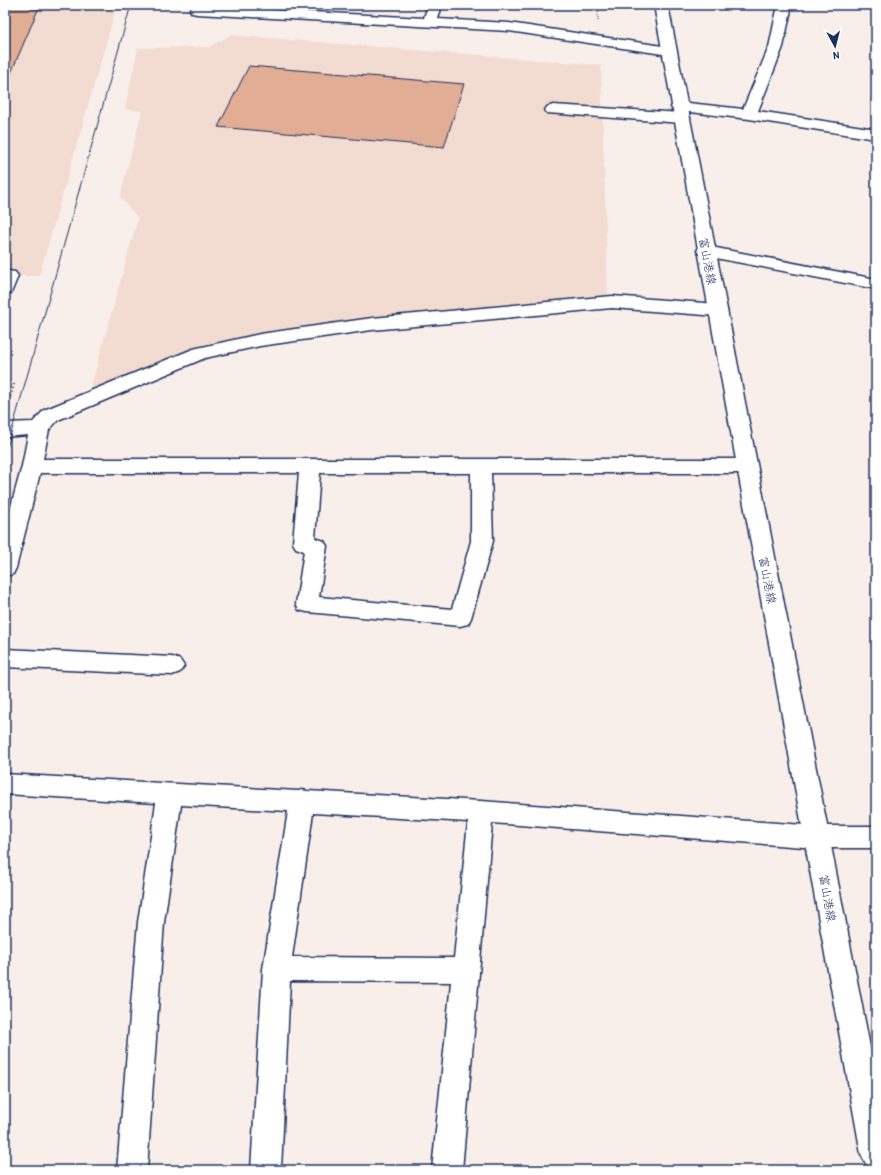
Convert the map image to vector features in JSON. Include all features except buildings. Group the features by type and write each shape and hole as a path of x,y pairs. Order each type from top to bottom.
{"street":[{"path":"430,23 435,5"},
{"name":"富山港線","path":"660,5 817,837 870,1091 876,1154"},
{"path":"749,114 776,47 785,5"},
{"path":"197,10 509,27 669,50"},
{"path":"553,110 749,114 876,134"},
{"path":"706,251 876,284"},
{"path":"5,568 32,466 39,428 50,415 200,353 260,340 372,324 612,302 718,310"},
{"path":"5,430 39,428"},
{"path":"310,465 304,543 316,546 307,604 460,618 482,542 481,466"},
{"path":"32,466 747,466"},
{"path":"5,658 172,666"},
{"path":"5,784 302,800 817,837 876,837"},
{"path":"132,1170 150,922 170,794"},
{"path":"266,1170 277,969 302,800"},
{"path":"447,1170 481,812"},
{"path":"277,969 466,970"}],"path":[{"path":"7,409 15,382"}],"shaded area":[{"path":"5,5 117,5 39,276 5,276"},
{"path":"230,35 601,65 608,295 374,317 278,330 205,344 90,390 138,218 120,197 142,111 125,109 138,48 209,47"}],"tram line":[{"path":"5,455 131,5"}]}
